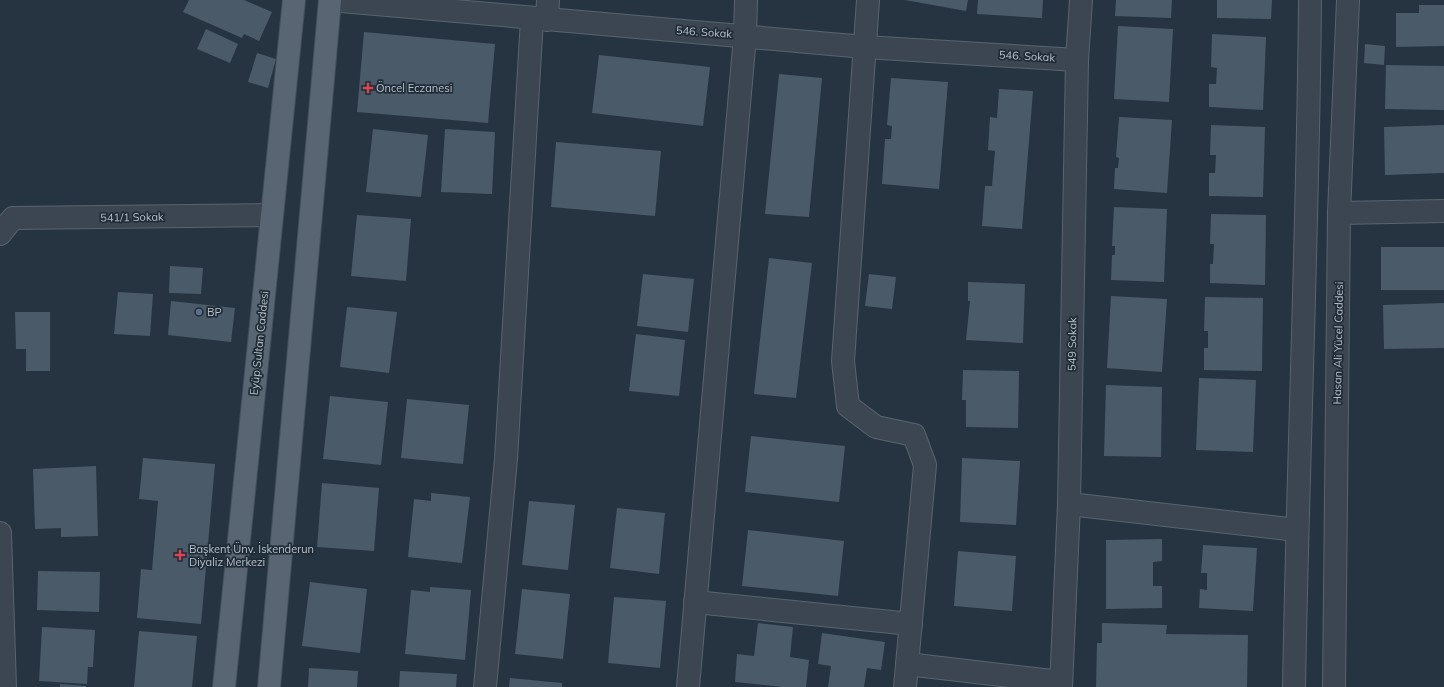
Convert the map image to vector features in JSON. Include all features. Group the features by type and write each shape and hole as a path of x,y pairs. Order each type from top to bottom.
{"main road":[{"name":"Eyüp Sultan Caddesi","path":"224,687 294,0"},
{"path":"269,687 330,0"}],"street":[{"name":"546. Sokak","path":"330,0 542,13 745,36 865,47 1077,60"},
{"path":"689,687 695,602 745,36 746,0"},
{"path":"868,0 843,361 848,406 876,426 914,435 926,465 905,687"},
{"name":"549 Sokak","path":"1061,685 1069,504 1077,60 1081,0"},
{"path":"1294,687 1309,117 1310,0"},
{"name":"Hasan Ali Yücel Caddesi","path":"1334,687 1339,213 1348,0"},
{"path":"485,687 506,459 542,13"},
{"path":"1339,213 1444,211"},
{"name":"541/1 Sokak","path":"0,234 13,218 272,216"},
{"path":"1069,504 1297,530"},
{"path":"0,533 5,687"},
{"path":"695,602 911,624"},
{"path":"907,664 1061,685"}],"building":[{"path":"189,0 244,0 272,12 259,41 244,34 242,38 183,12"},
{"path":"905,0 968,0 966,11"},
{"path":"978,0 1043,0 1042,18 977,14"},
{"path":"1116,0 1172,0 1171,18 1115,16"},
{"path":"1217,0 1272,0 1271,19 1217,18"},
{"path":"1419,5 1444,5 1444,46 1396,47 1396,13 1419,13"},
{"path":"1118,26 1173,29 1169,102 1114,99"},
{"path":"206,29 238,44 230,63 197,49"},
{"path":"364,32 495,44 488,123 357,112"},
{"path":"1212,34 1266,37 1263,110 1209,107 1209,84 1216,84 1217,68 1211,67"},
{"path":"1365,44 1385,46 1384,65 1364,63"},
{"path":"257,53 276,59 268,88 248,82"},
{"path":"599,55 710,67 703,126 592,113"},
{"path":"1386,65 1444,66 1444,110 1385,109"},
{"path":"779,74 822,78 809,217 765,214"},
{"path":"891,78 948,82 939,189 882,184 885,139 891,139 892,126 887,125"},
{"path":"999,89 1033,91 1022,229 982,226 985,186 992,186 995,151 988,150 990,117 997,118"},
{"path":"1119,117 1172,120 1167,193 1114,189 1115,168 1118,168 1119,158 1116,157"},
{"path":"1211,125 1265,127 1263,197 1209,196 1209,173 1215,173 1216,155 1210,155"},
{"path":"1444,125 1444,173 1385,175 1384,127"},
{"path":"373,129 428,135 421,197 366,192"},
{"path":"445,129 495,132 492,194 441,192"},
{"path":"556,142 661,151 655,216 551,207"},
{"path":"1114,207 1167,209 1164,282 1111,280 1112,255 1115,255 1115,246 1112,246"},
{"path":"1211,214 1266,215 1265,285 1210,283 1210,264 1213,264 1214,244 1210,244"},
{"path":"357,215 411,219 406,281 351,276"},
{"path":"1381,247 1444,247 1444,290 1381,290"},
{"path":"769,258 812,263 796,398 754,394"},
{"path":"170,266 203,268 201,294 169,293"},
{"path":"643,274 694,279 688,332 637,326"},
{"path":"869,274 896,277 892,309 865,306"},
{"path":"968,282 1025,284 1023,343 966,340 970,301 968,301"},
{"path":"118,292 153,294 150,336 114,334"},
{"path":"1111,296 1167,299 1162,372 1107,368"},
{"path":"1205,297 1263,298 1262,371 1204,370 1204,348 1208,348 1208,331 1204,331"},
{"path":"171,301 235,308 231,342 168,335"},
{"path":"1444,303 1444,348 1384,349 1383,305"},
{"path":"347,307 397,312 389,373 340,367"},
{"path":"15,312 50,312 50,371 26,371 26,349 16,349"},
{"path":"636,334 685,340 679,396 629,391"},
{"path":"963,370 1019,371 1018,428 966,427 966,400 962,400"},
{"path":"1199,378 1256,380 1253,452 1196,450"},
{"path":"1106,385 1162,387 1161,457 1104,456"},
{"path":"330,396 388,402 381,465 323,459"},
{"path":"407,399 469,405 463,464 401,458"},
{"path":"751,436 845,446 839,502 745,492"},
{"name":"Başkent Ünv. İskenderun Diyaliz Merkezi","path":"143,458 215,464 201,624 137,618 141,569 152,570 158,501 139,499"},
{"path":"962,458 1020,461 1016,525 960,522"},
{"path":"96,466 98,536 61,537 61,528 35,529 33,469"},
{"path":"322,483 379,488 374,551 317,547"},
{"path":"431,493 470,497 462,563 408,557 414,499 431,501"},
{"path":"529,501 575,505 568,570 522,565"},
{"path":"617,508 665,513 659,574 610,568"},
{"path":"748,530 844,541 838,596 742,586"},
{"path":"1162,539 1162,561 1153,562 1153,586 1162,586 1162,608 1106,609 1106,540"},
{"path":"1203,545 1257,548 1253,611 1199,608 1200,589 1207,590 1207,573 1201,573"},
{"path":"958,551 1016,556 1012,611 954,606"},
{"path":"38,571 100,572 99,612 37,610"},
{"path":"310,582 367,589 360,653 302,646"},
{"path":"430,587 471,590 465,660 405,654 411,590 430,592"},
{"path":"522,589 570,594 563,659 515,654"},
{"path":"614,597 666,601 660,668 608,663"},
{"path":"758,623 793,627 790,657 809,660 806,687 782,687 735,682 737,654 754,656"},
{"path":"1102,623 1167,625 1166,634 1248,635 1247,687 1096,687 1097,643 1102,643"},
{"path":"42,627 95,630 93,667 88,667 87,684 39,681"},
{"path":"139,631 197,636 192,687 134,687"},
{"path":"822,633 885,642 881,670 867,668 864,687 828,687 831,666 818,664"},
{"path":"309,668 358,671 357,687 308,687"},
{"path":"400,671 457,674 456,687 399,687"},
{"path":"510,678 562,683 562,687 509,687"},
{"path":"60,684 86,686 86,687 60,687"}],"place":[{"name":"Öncel Eczanesi","path":"368,88"},
{"name":"BP","path":"199,312"},
{"name":"Başkent Ünv. İskenderun Diyaliz Merkezi","path":"180,555"}]}
